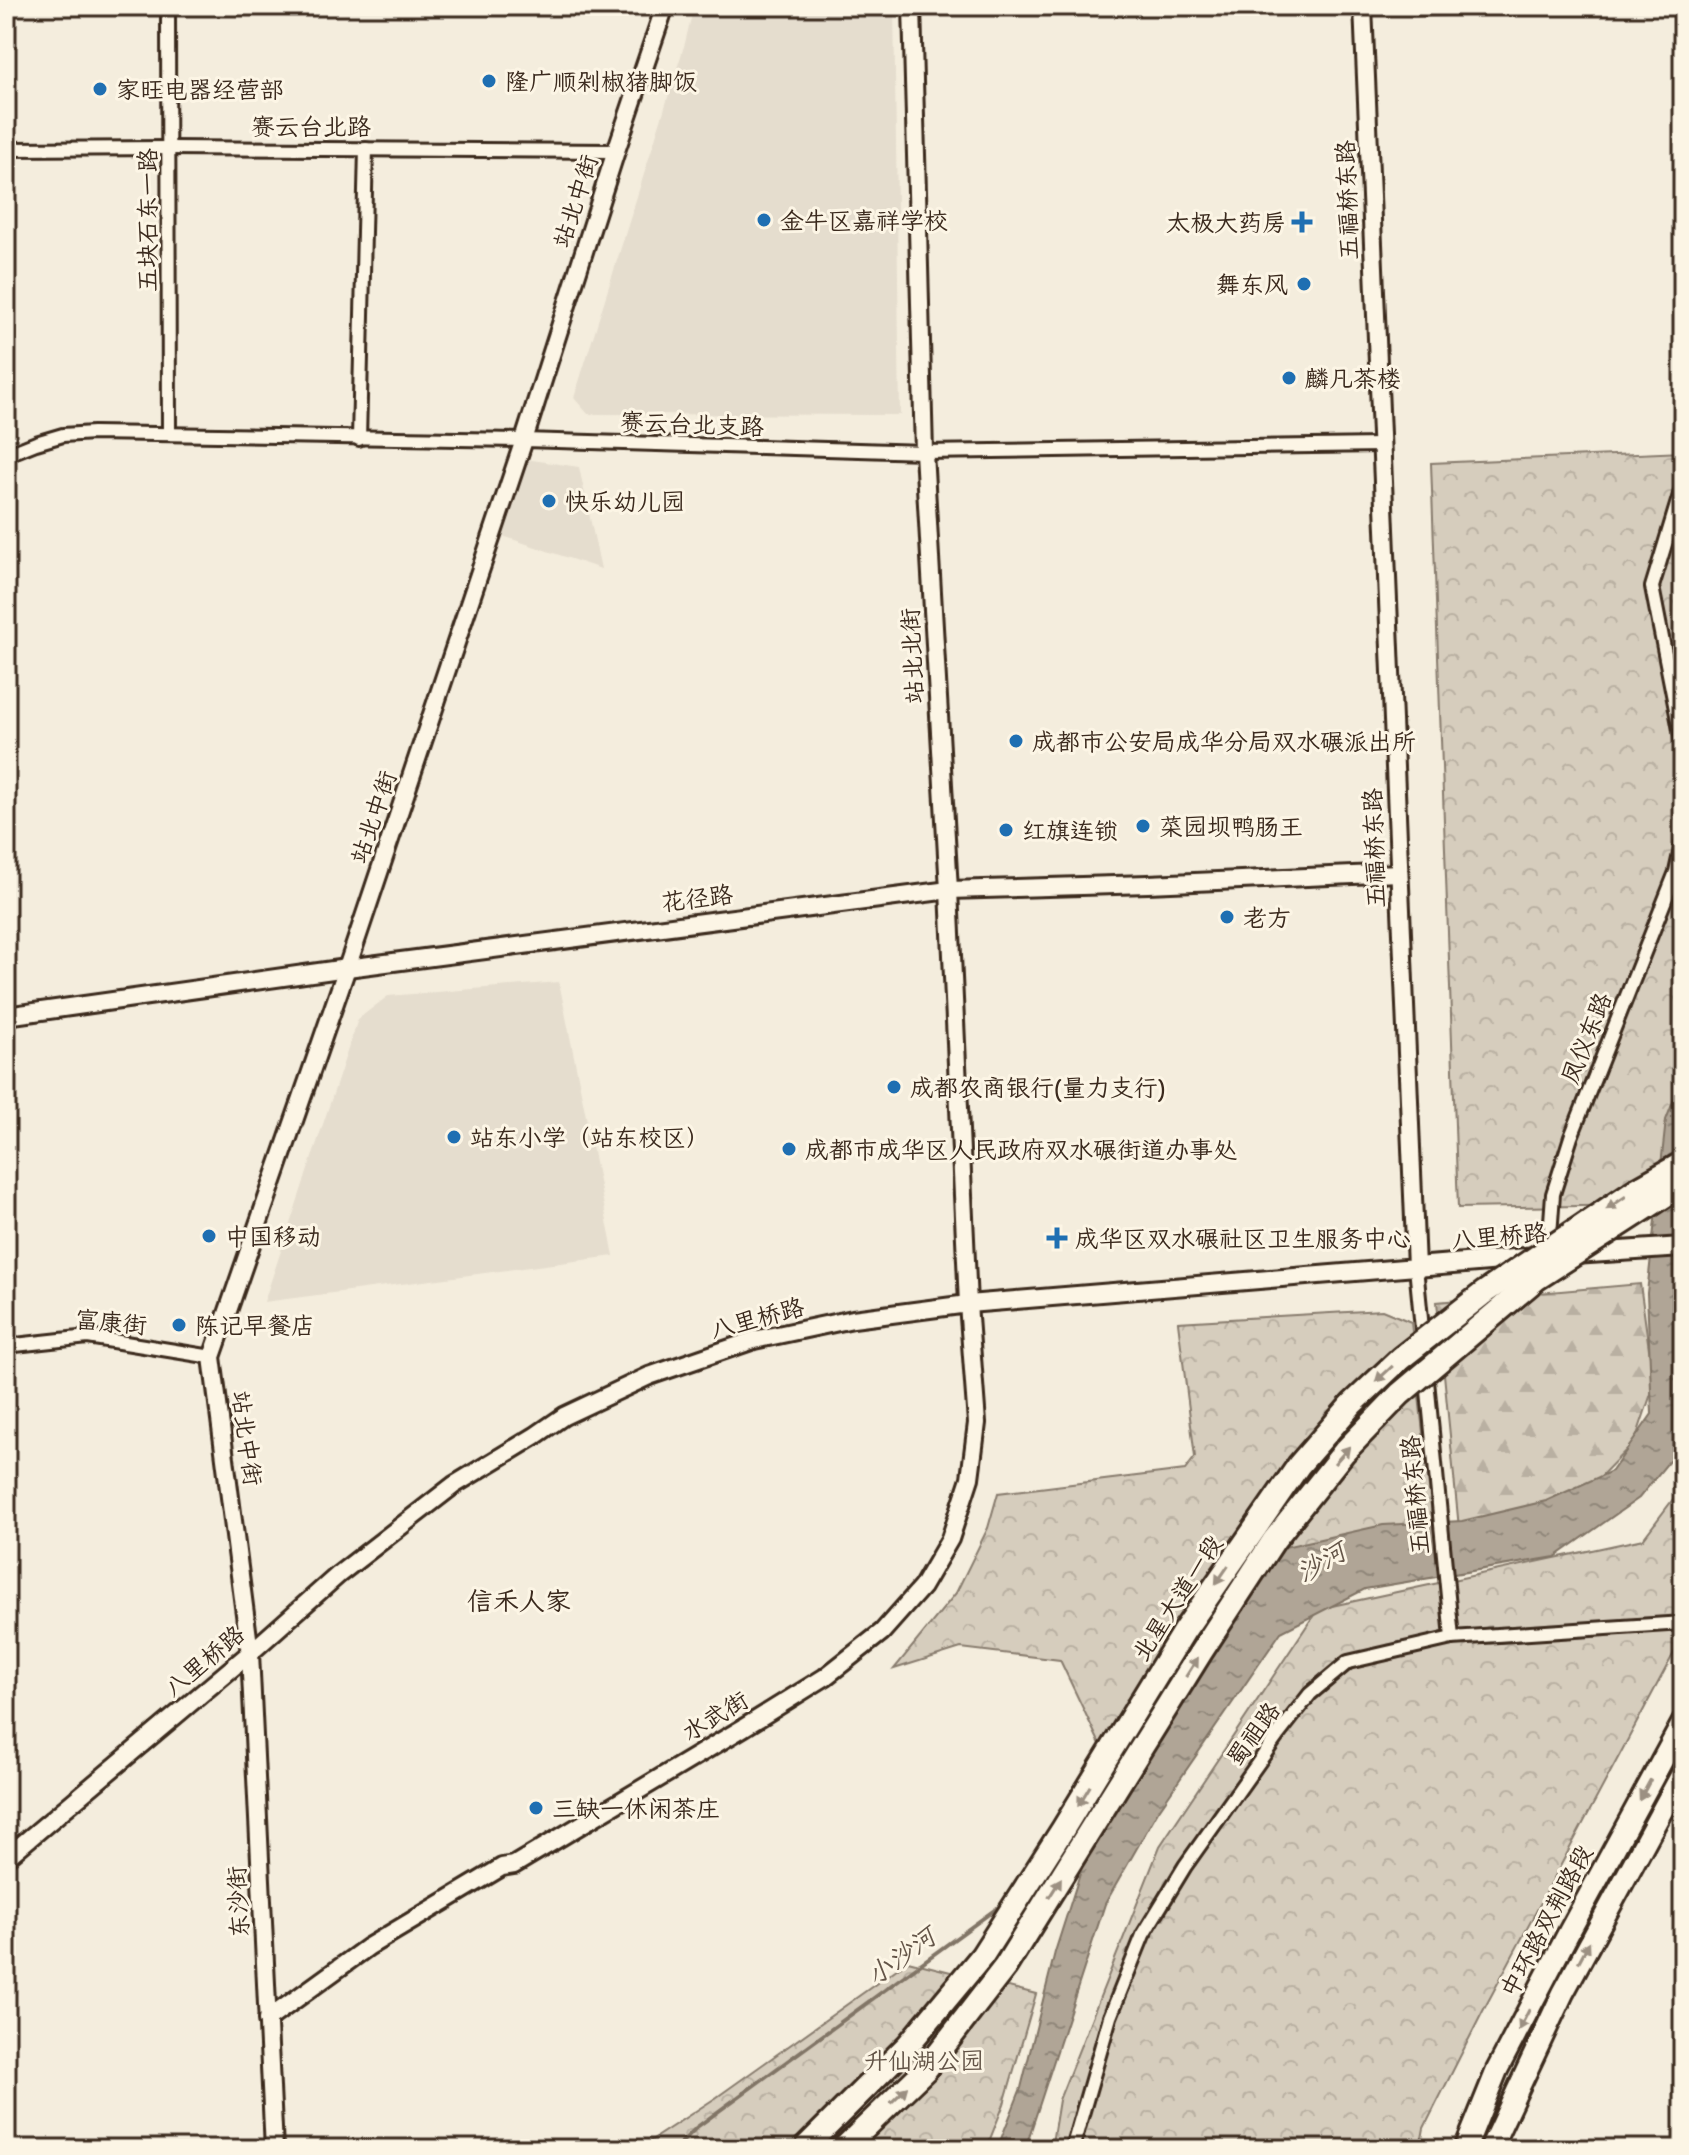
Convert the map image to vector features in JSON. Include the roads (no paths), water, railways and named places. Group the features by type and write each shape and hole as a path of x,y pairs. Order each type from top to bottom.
{"highway":[{"name":"北星大道一段","path":"804,2149 908,2045 982,1956 1184,1631 1299,1465 1352,1404 1401,1358 1485,1292 1637,1189 1683,1163"},
{"name":"北星大道一段","path":"843,2149 926,2069 1005,1967 1274,1540 1344,1452 1400,1394 1536,1279 1683,1184"}],"main road":[{"name":"八里桥路","path":"1416,1267 1683,1247"},
{"name":"中环路双荆路段","path":"1465,2149 1497,2070 1683,1722"},
{"name":"中环路双荆路段","path":"1490,2149 1563,1993 1683,1772"}],"street":[{"name":"五块石东一路","path":"168,6 169,434"},
{"name":"站北中街","path":"250,1653 212,1357 347,968 665,6"},
{"name":"站北北街","path":"912,6 924,452 968,1304"},
{"name":"五福桥东路","path":"1363,6 1416,1267 1452,1638"},
{"name":"赛云台北路","path":"6,149 616,151"},
{"path":"359,439 366,149"},
{"name":"赛云台北支路","path":"6,455 63,435 169,434 524,440 924,452 1381,445"},
{"path":"1683,485 1652,587 1683,745"},
{"name":"凤仪东路","path":"1549,1256 1553,1194 1571,1137 1676,872 1683,840"},
{"name":"花径路","path":"6,1016 347,968 949,890 1399,873"},
{"name":"八里桥路","path":"6,1858 338,1575 454,1485 564,1416 649,1376 754,1340 853,1319 968,1304 1416,1267"},
{"name":"水武街","path":"267,2020 368,1947 502,1867 514,1865 730,1736 825,1677 882,1632 922,1587 950,1539 970,1478 977,1423 968,1304"},
{"name":"富康街","path":"6,1346 88,1337 212,1357"},
{"name":"蜀祖路","path":"1072,2149 1110,2017 1143,1935 1185,1866 1310,1694 1348,1662 1452,1638 1683,1623"},
{"name":"东沙街","path":"250,1653 274,2149"}],"water":[{"name":"沙河","path":"1683,1076 1683,1444 1639,1498 1555,1557 1365,1589 1281,1632 1158,1811 1105,1904 1025,2149 997,2149 1021,2088 1055,1952 1110,1780 1258,1553 1383,1525 1462,1521 1546,1501 1612,1471 1652,1414 1647,1293 1666,1120"}],"waterway":[{"name":"小沙河","path":"675,2149 697,2127 1004,1903"}],"place":[{"name":"隆广顺剁椒猪脚饭","path":"489,81"},
{"name":"家旺电器经营部","path":"100,89"},
{"name":"金牛区嘉祥学校","path":"764,220"},
{"name":"太极大药房","path":"1302,222"},
{"name":"舞东风","path":"1304,284"},
{"name":"麟凡茶楼","path":"1289,378"},
{"name":"快乐幼儿园","path":"549,501"},
{"name":"成都市公安局成华分局双水碾派出所","path":"1016,741"},
{"name":"菜园坝鸭肠王","path":"1143,826"},
{"name":"红旗连锁","path":"1006,830"},
{"name":"老方","path":"1227,917"},
{"name":"成都农商银行(量力支行)","path":"894,1087"},
{"name":"站东小学（站东校区）","path":"454,1137"},
{"name":"成都市成华区人民政府双水碾街道办事处","path":"789,1149"},
{"name":"中国移动","path":"209,1236"},
{"name":"成华区双水碾社区卫生服务中心","path":"1057,1238"},
{"name":"陈记早餐店","path":"179,1325"},
{"name":"三缺一休闲茶庄","path":"536,1808"}],"district":[{"name":"信禾人家","path":"519,1601"}],"park label":[{"name":"升仙湖公园","path":"924,2060"}]}
